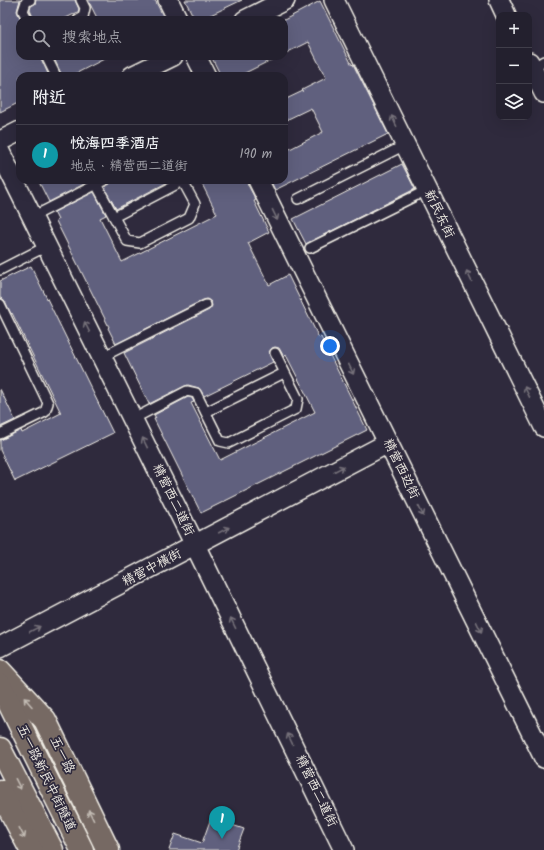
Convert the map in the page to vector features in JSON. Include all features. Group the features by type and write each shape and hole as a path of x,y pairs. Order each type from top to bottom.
{"main road":[{"name":"五一路","path":"0,671 45,720 108,850"},
{"name":"五一路新民中街隧道","path":"0,685 82,850"},
{"name":"五一路新民中街隧道","path":"0,750 52,850"},
{"path":"0,791 31,850"}],"street":[{"path":"168,0 176,16"},
{"path":"253,16 285,0"},
{"name":"新民东街","path":"334,0 544,427"},
{"path":"498,0 504,12"},
{"path":"140,72 165,60"},
{"path":"198,60 204,72"},
{"path":"535,64 544,93"},
{"path":"0,141 16,133"},
{"name":"精营西二道街","path":"0,152 133,419 344,850"},
{"name":"精营西边街","path":"260,184 544,758"},
{"name":"精营中横街","path":"0,647 388,443"}],"lane":[{"path":"26,16 23,11 26,2 30,0"},
{"path":"81,0 85,8 83,16"},
{"path":"48,60 54,72"},
{"path":"298,199 405,145"},
{"path":"32,217 96,184 127,241 140,243 189,218 195,204 185,184"},
{"path":"114,217 177,184"},
{"path":"310,248 427,190"},
{"path":"0,270 47,246"},
{"path":"0,304 48,403 45,412 0,434"},
{"path":"102,357 206,305"},
{"path":"133,419 187,391 196,393 220,441 229,443 296,409 298,399 275,353"},
{"path":"206,412 284,372"}],"building":[{"path":"0,0 20,0 17,11 19,16 16,16 16,60 42,60 47,72 16,72 16,104 0,112"},
{"path":"36,0 75,0 79,9 78,12 70,16 32,16 30,10 31,6 35,4"},
{"path":"88,0 155,0 163,16 96,16"},
{"path":"185,0 242,0 208,16 193,16"},
{"path":"320,1 388,134 288,184 288,150 323,132 311,108 288,119 288,98 326,78 308,42 288,52 288,18"},
{"path":"55,60 102,60 79,72 60,72"},
{"path":"213,60 271,60 247,72 219,72"},
{"path":"402,164 415,189 306,244 293,219"},
{"path":"40,184 84,184 49,202"},
{"path":"110,184 164,184 116,209 104,187"},
{"path":"202,184 248,184 269,232 248,243 269,285 288,275 319,338 321,337 367,430 201,513 154,419 156,418 154,415 188,397 192,398 194,402 191,403 220,460 315,412 286,355 284,357 279,348 275,347 269,352 273,362 204,396 199,388 188,385 149,404 124,353 209,310 212,306 211,302 207,299 203,300 116,344 56,221 58,220 54,212 94,192 106,215 100,218 122,262 217,214"},
{"path":"272,184 287,184 275,190"},
{"path":"31,266 113,433 15,481 0,450 0,440 21,430 22,433 61,413 12,313 11,314 5,301 0,298 0,281"},
{"path":"0,389 15,420 0,427"},
{"path":"211,818 244,829 236,850 169,850 175,834 202,843"}],"place":[{"name":"悦海四季酒店","path":"222,839"}]}
